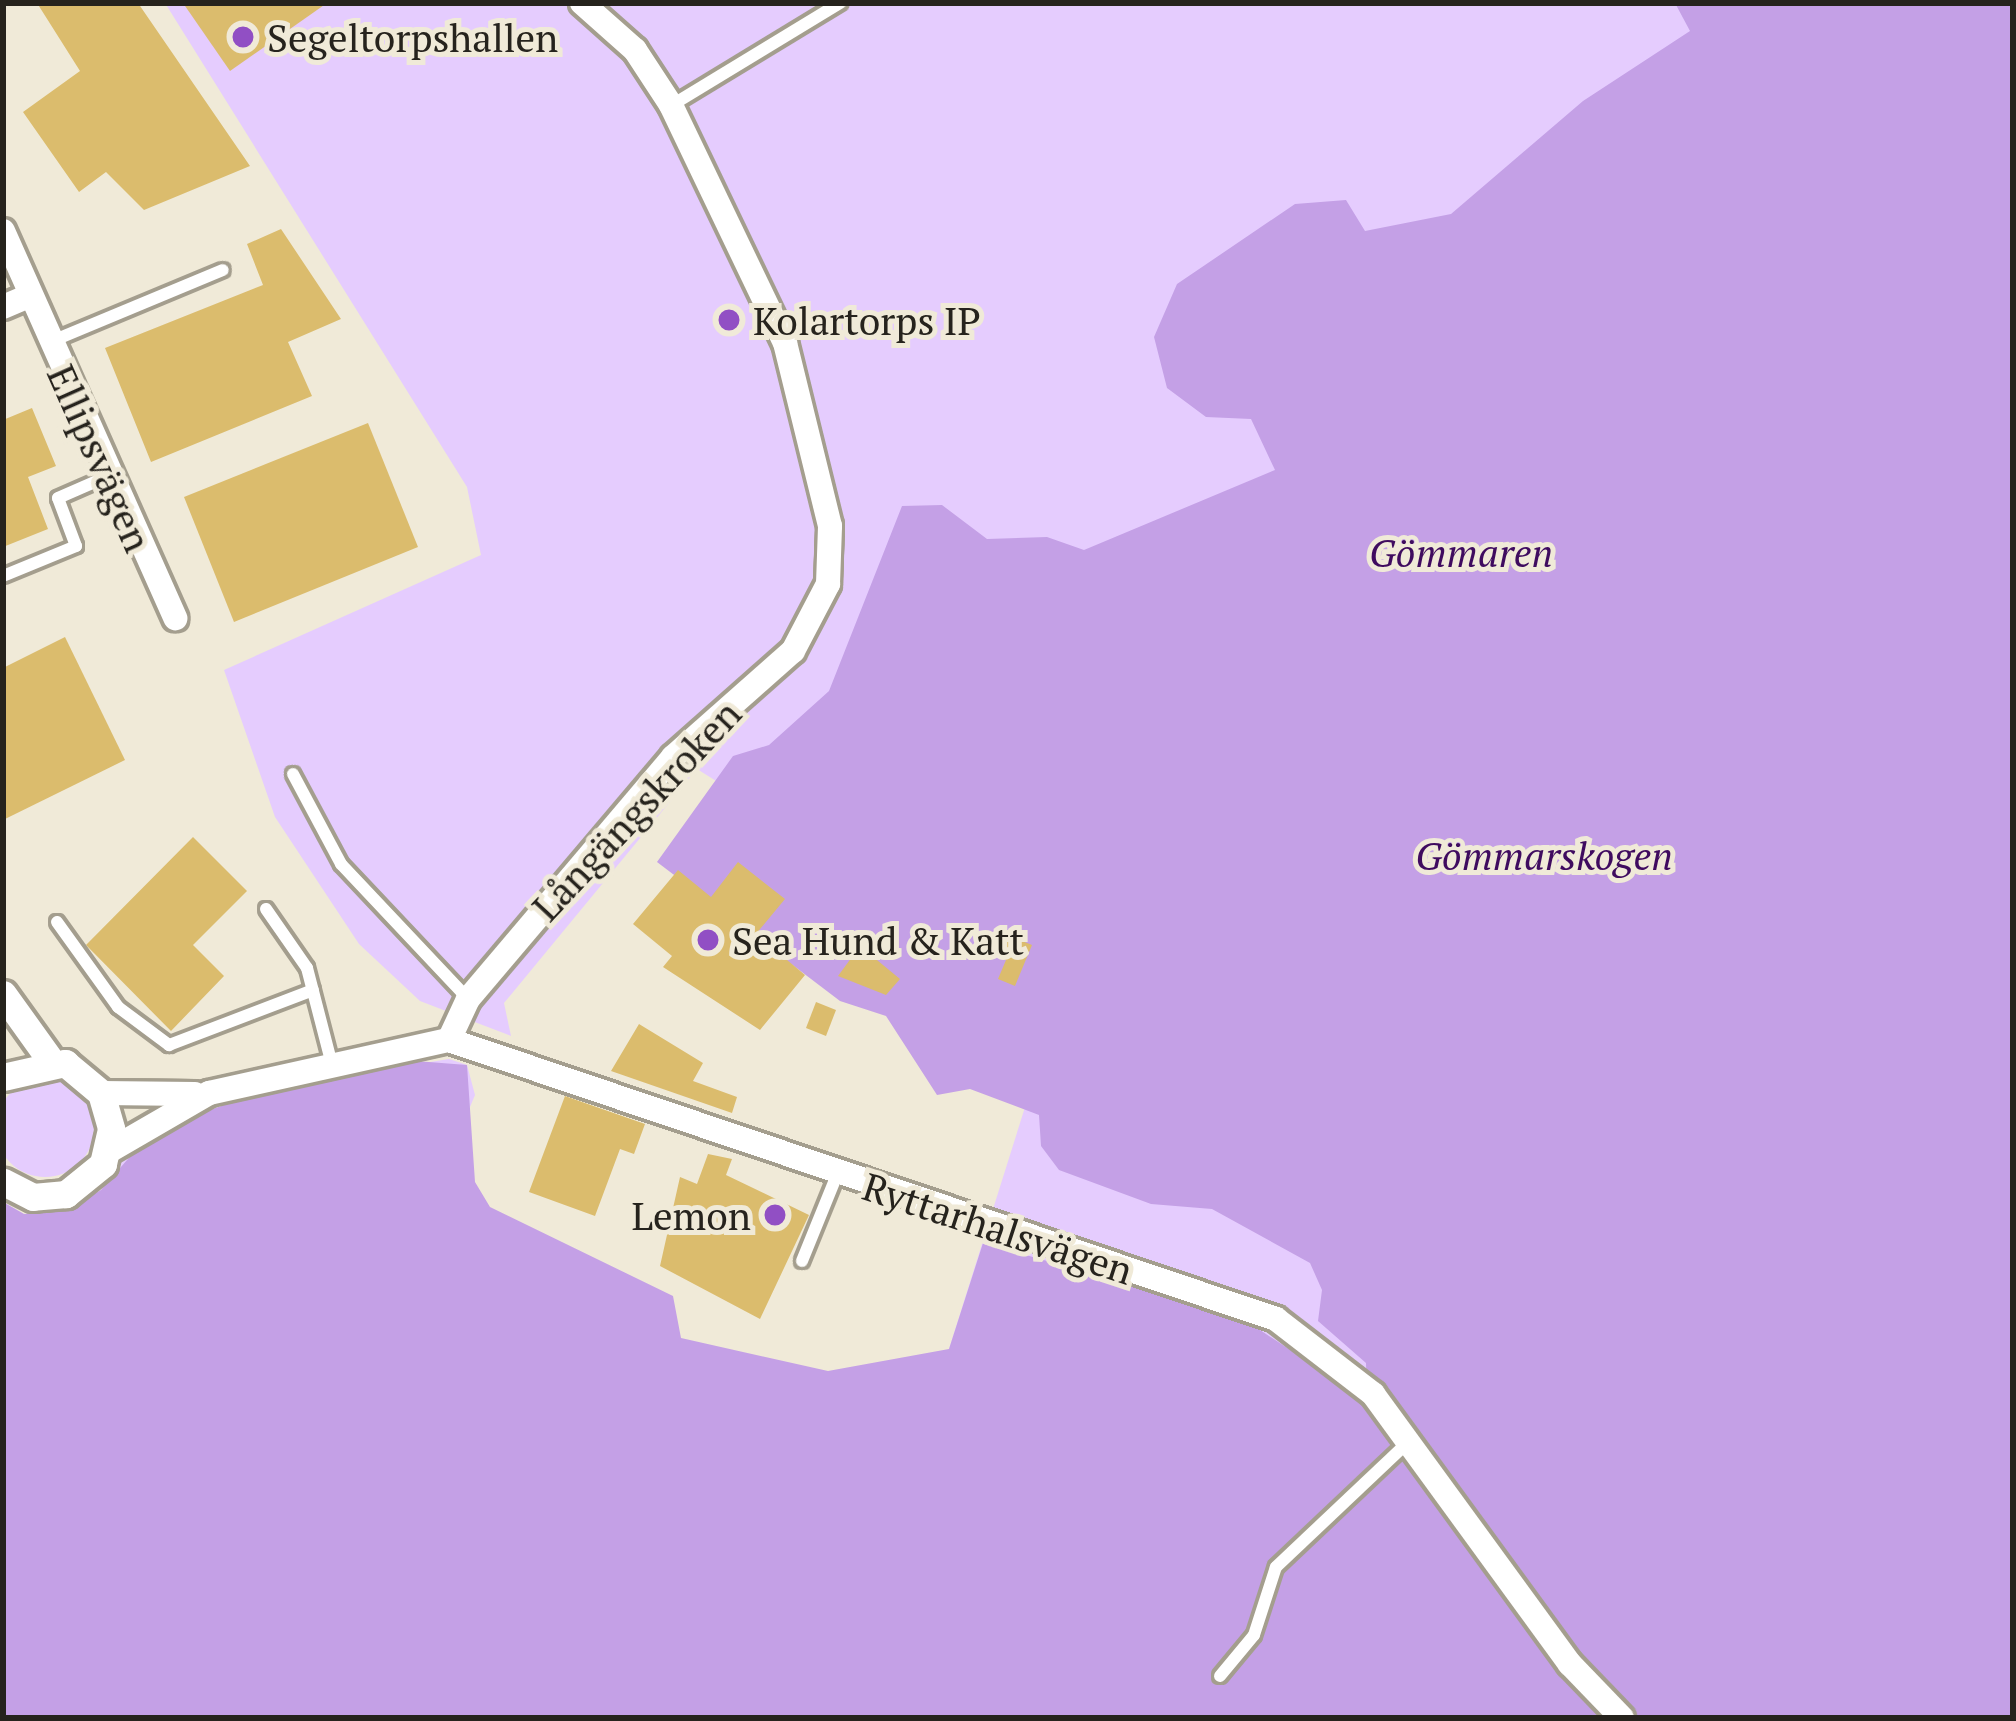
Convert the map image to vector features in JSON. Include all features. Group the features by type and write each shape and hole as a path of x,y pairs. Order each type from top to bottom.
{"street":[{"name":"Långängskroken","path":"449,1040 468,999 673,757 793,651 828,584 830,526 785,343 671,105 635,50 582,3"},
{"name":"Ellipsvägen","path":"3,231 175,618"},
{"path":"3,307 29,296"},
{"path":"3,994 50,1061 101,1093 109,1151 67,1194 33,1197 3,1182"},
{"name":"Ryttarhalsvägen","path":"101,1093 209,1093 331,1061 449,1040 837,1175 1276,1319 1333,1355 1408,1442 1622,1718"},
{"path":"3,1077 50,1061"},
{"name":"Ryttarhalsvägen","path":"109,1151 209,1093"}],"lane":[{"path":"671,105 840,3"},
{"path":"49,342 223,270"},
{"path":"3,576 76,546 58,498 108,476"},
{"path":"293,774 341,864 468,999"},
{"path":"266,909 313,990 331,1061"},
{"path":"57,922 118,1006 169,1045 313,990"},
{"path":"802,1261 837,1175"},
{"path":"1220,1676 1254,1635 1276,1567 1408,1442"}],"green space":[{"name":"Gömmarskogen","path":"165,3 2013,3 2013,1718 3,1718 3,1202 24,1214 66,1210 101,1190 125,1155 275,1087 449,1059 467,1065 475,1095 452,1150 412,1170 803,1435 949,1349 1076,945 818,845 697,769 504,1003 511,1036 420,1001 359,944 275,817 224,670 481,555 467,487"},
{"name":"Gömmarskogen","path":"1675,3 2013,3 2013,1718 3,1718 3,1202 24,1214 66,1210 101,1190 153,1130 275,1087 416,1061 467,1065 475,1182 490,1207 673,1296 681,1338 828,1371 949,1349 983,1243 1236,1314 1367,1401 1366,1363 1318,1321 1322,1290 1310,1263 1212,1209 1151,1204 1059,1170 1041,1146 1039,1115 970,1089 937,1095 886,1016 840,1001 657,862 733,756 769,745 829,691 902,506 942,505 987,539 1047,537 1084,550 1275,470 1251,419 1206,417 1167,388 1154,337 1177,284 1295,204 1346,200 1365,231 1451,214 1583,101 1690,31"},
{"path":"45,1079 64,1082 80,1093 91,1109 91,1147 80,1163 64,1174 45,1177 26,1174 10,1163 -1,1147 -4,1128 -1,1109 10,1093 26,1082"}],"building":[{"path":"37,3 138,3 250,166 144,210 106,172 79,192 23,112 80,71"},
{"name":"Segeltorpshallen","path":"183,3 327,3 230,71"},
{"path":"281,229 341,319 288,342 312,396 151,462 105,348 263,285 247,244"},
{"path":"32,408 56,466 28,477 48,529 3,547 3,420"},
{"path":"368,423 418,547 234,622 184,497"},
{"path":"65,637 125,760 3,820 3,668"},
{"path":"193,837 247,891 193,945 224,976 171,1031 86,945"},
{"name":"Sea Hund & Katt","path":"738,862 785,899 756,934 805,975 760,1030 663,967 672,956 633,924 678,870 711,897"},
{"path":"998,931 1032,945 1015,986 998,979 1006,960 989,953"},
{"path":"860,946 900,979 886,995 838,976"},
{"path":"816,1002 836,1010 826,1036 806,1028"},
{"path":"639,1024 703,1063 693,1081 737,1097 732,1113 611,1071"},
{"path":"565,1096 645,1124 634,1154 620,1149 595,1216 529,1192"},
{"path":"708,1154 732,1159 726,1175 809,1215 760,1319 660,1266 680,1177 697,1184"}],"place":[{"name":"Segeltorpshallen","path":"243,37"},
{"name":"Kolartorps IP","path":"729,320"},
{"name":"Sea Hund & Katt","path":"708,940"},
{"name":"Lemon","path":"775,1215"}],"park label":[{"name":"Gömmaren","path":"1461,552"}]}
